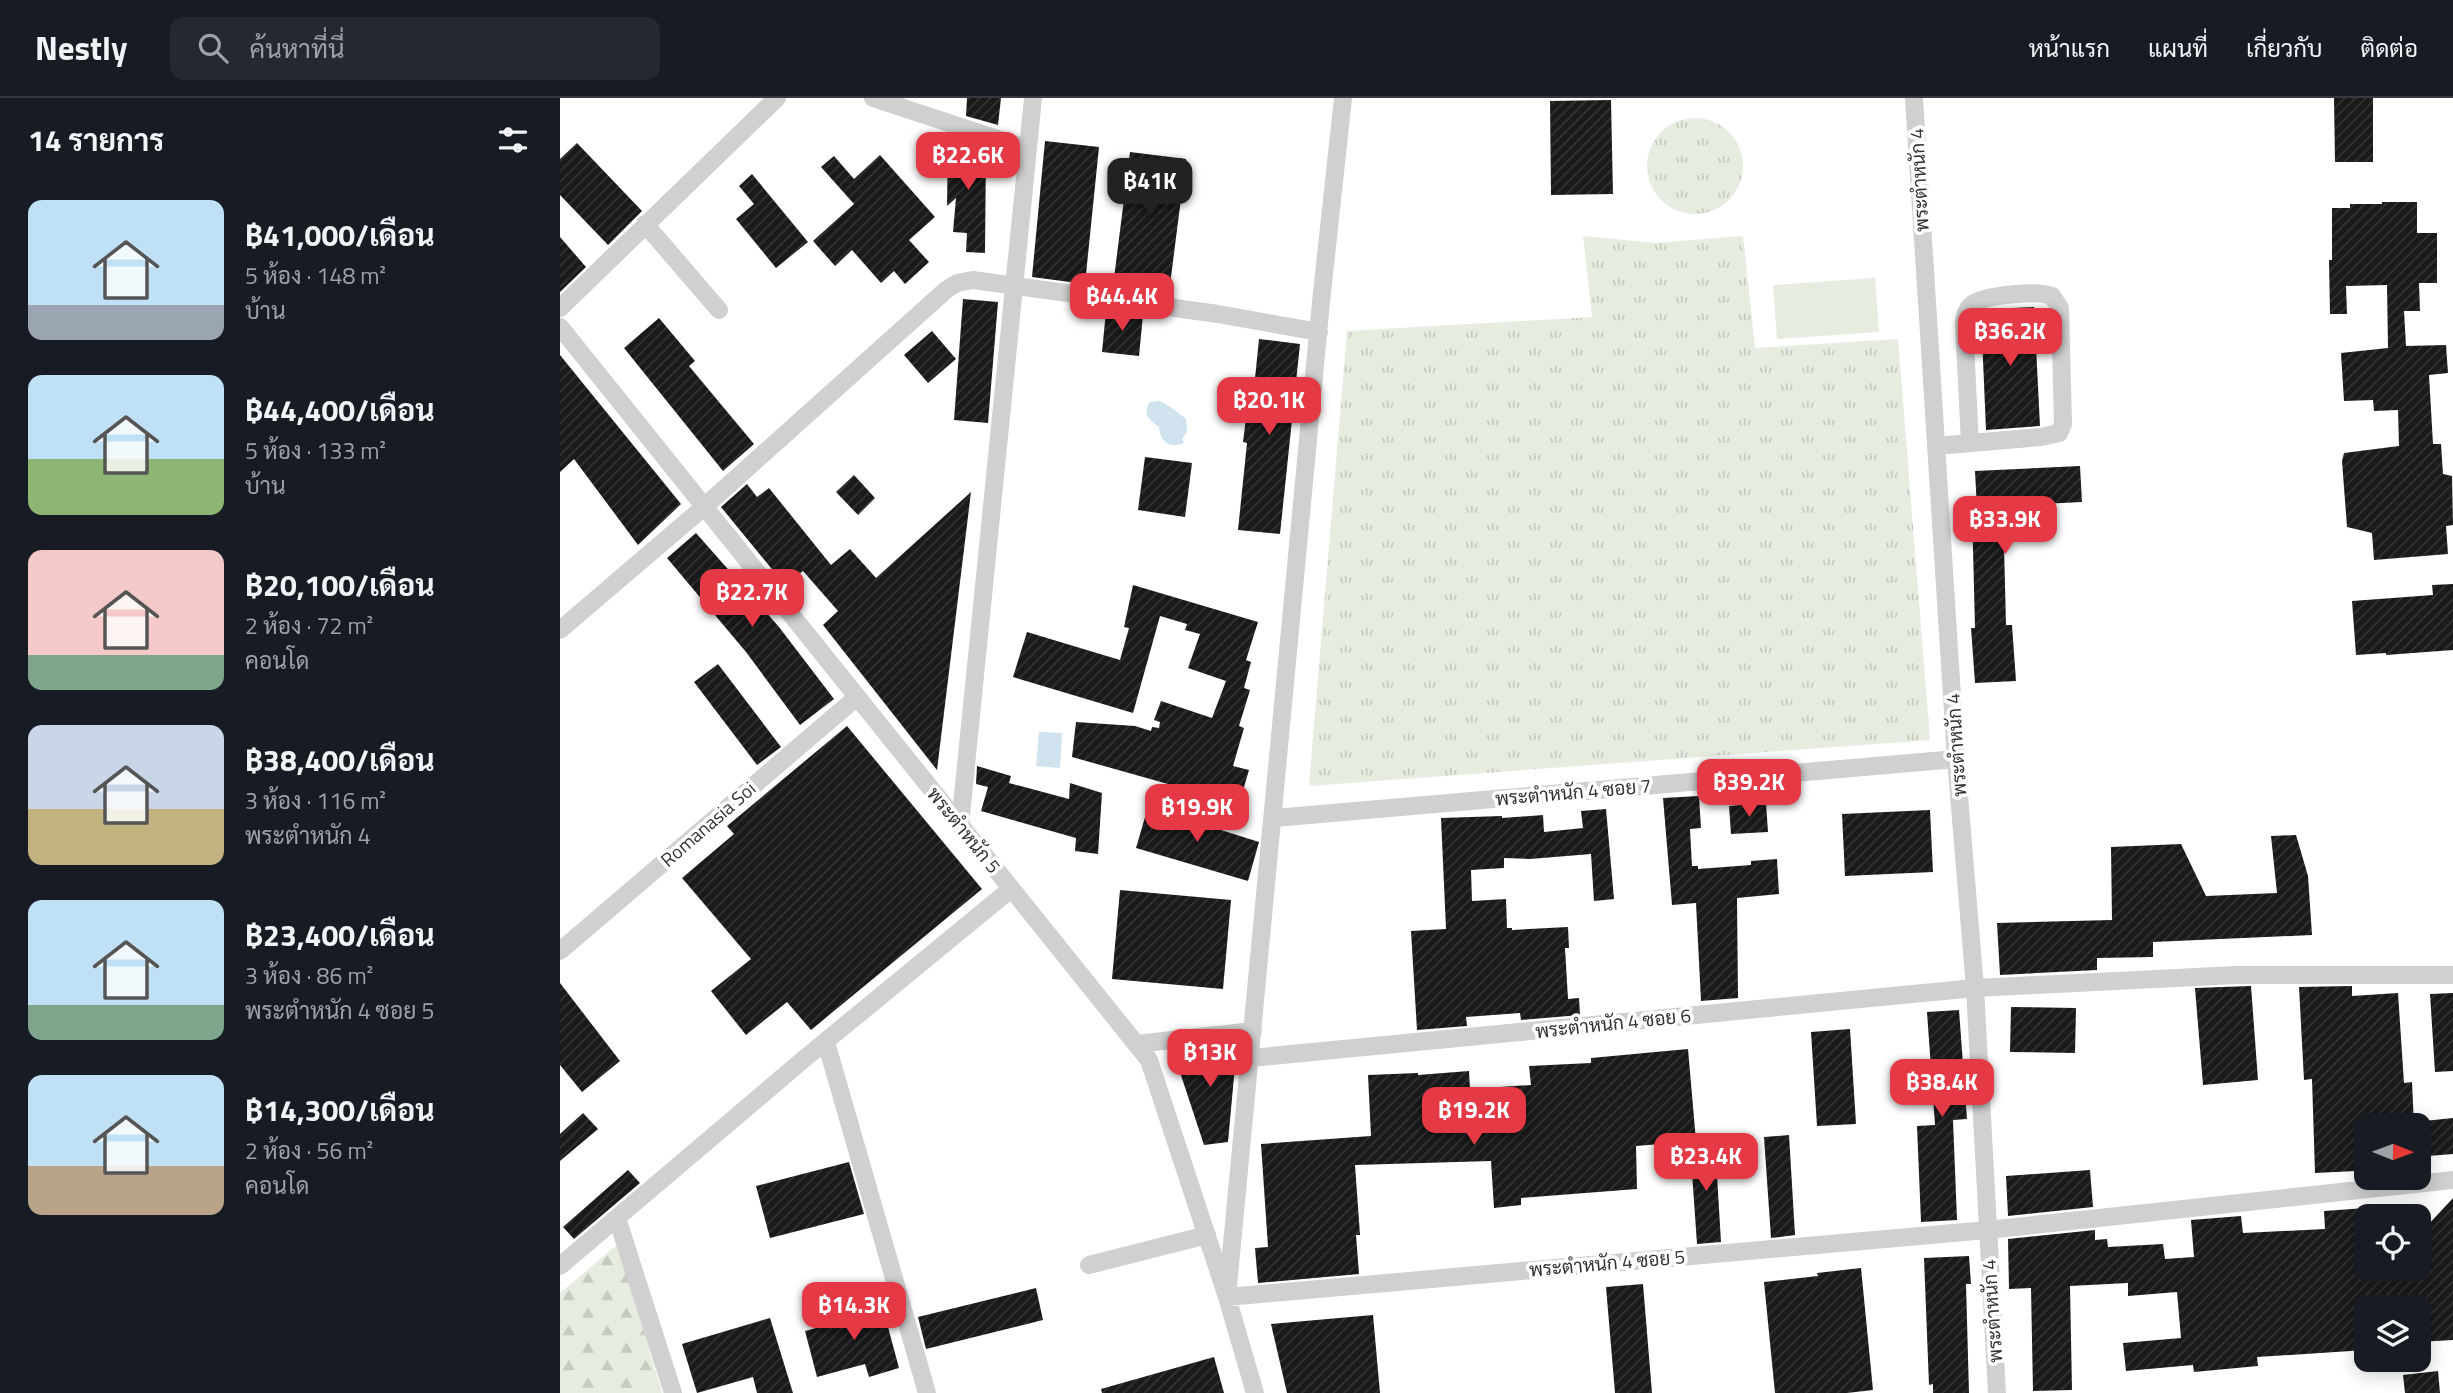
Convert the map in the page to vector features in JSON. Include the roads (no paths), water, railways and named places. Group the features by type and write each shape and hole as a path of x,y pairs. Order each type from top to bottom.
{"street":[{"path":"560,308 777,98"},
{"path":"873,98 1028,149"},
{"path":"960,825 1033,98"},
{"path":"1227,1297 1343,98"},
{"name":"พระตำหนัก 4","path":"1914,98 1956,759 1975,988 1997,1393"},
{"path":"645,224 719,310"},
{"path":"560,630 704,507 957,283 974,280 1014,285 1218,314 1319,332"},
{"path":"1936,446 1970,443 2049,436 2059,433 2062,429 2060,308 2052,296 2039,293 1991,298 1973,303 1967,309 1964,323 1970,443"},
{"name":"พระตำหนัก 5","path":"560,327 1149,1060 1227,1297 1255,1393"},
{"name":"Romanasia Soi","path":"560,951 857,697"},
{"name":"พระตำหนัก 4 ซอย 7","path":"1274,818 1956,759"},
{"path":"563,1257 617,1218 1011,889"},
{"name":"พระตำหนัก 4 ซอย 6","path":"1251,1058 1975,988 2235,975 2453,975"},
{"path":"1136,1044 1253,1031"},
{"path":"826,1042 927,1393"},
{"name":"พระตำหนัก 4 ซอย 5","path":"1227,1297 1987,1230 2453,1180"},
{"path":"617,1218 673,1393"},
{"path":"1089,1265 1206,1235"}],"water":[{"path":"1159,401 1186,419 1187,432 1182,439 1184,443 1167,443 1161,437 1159,427 1148,416 1147,406 1150,402"},
{"path":"1039,732 1062,733 1060,768 1036,766"}]}
